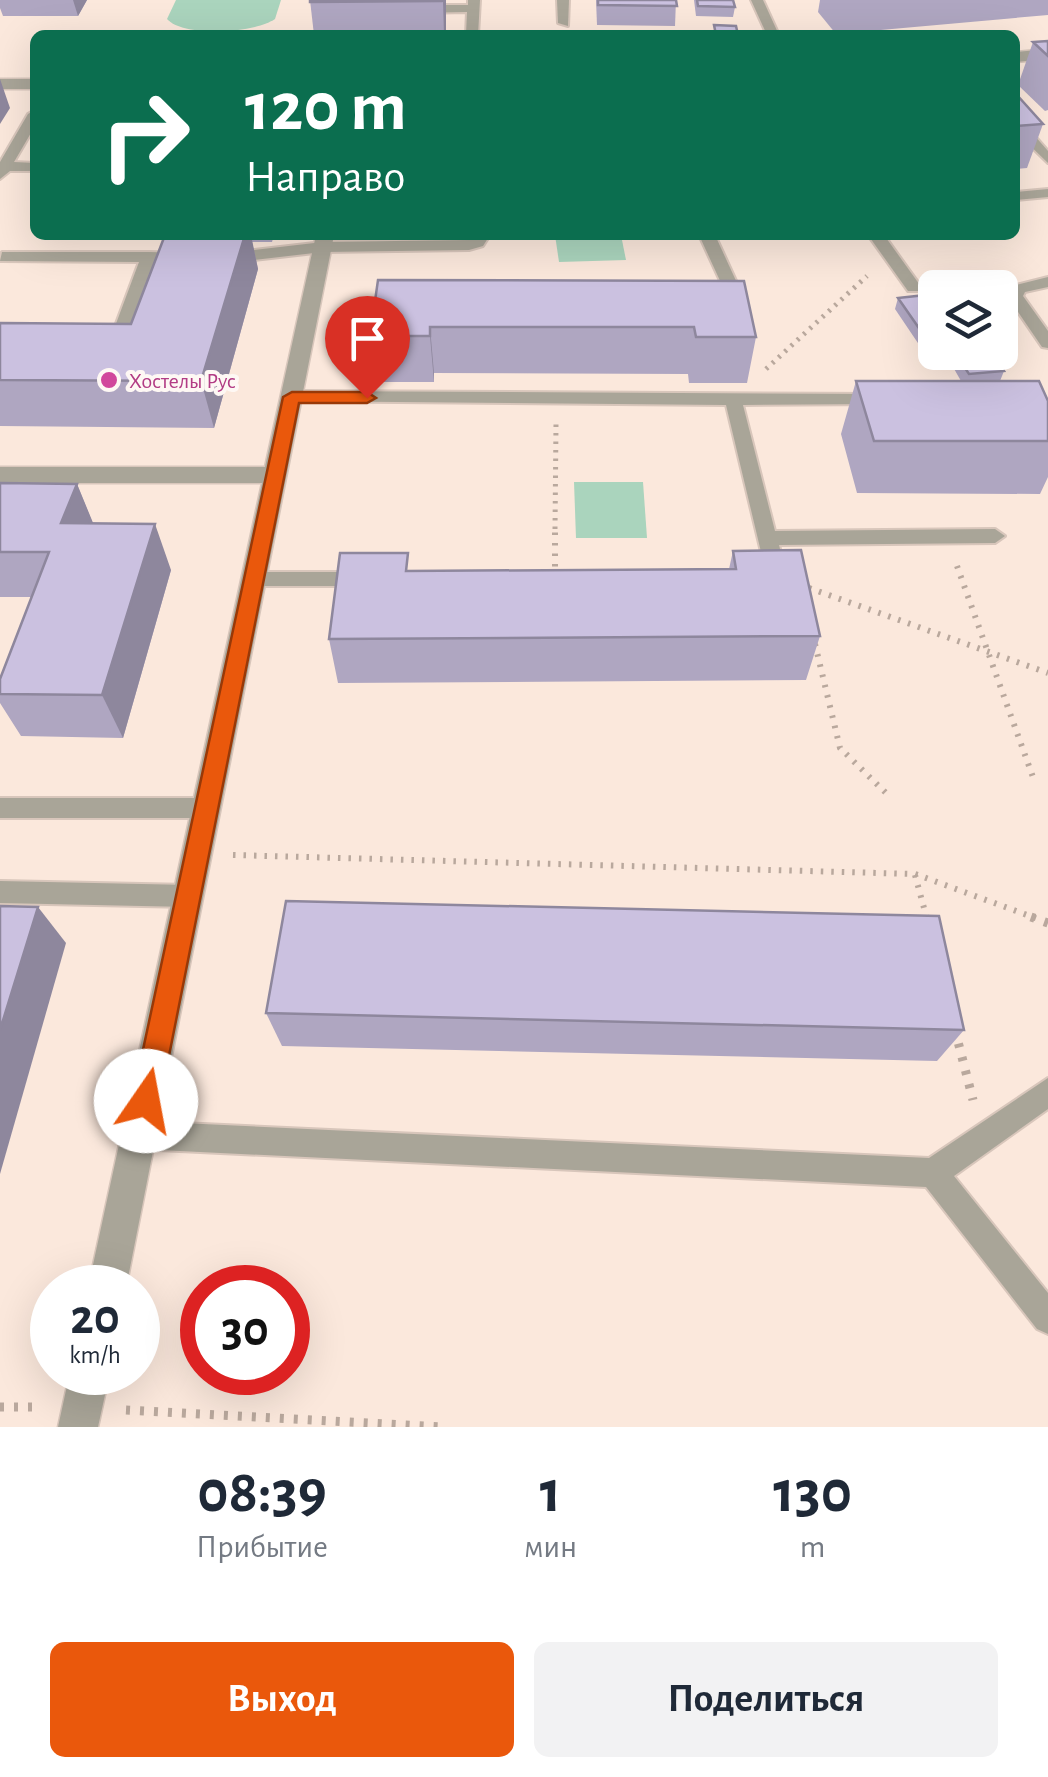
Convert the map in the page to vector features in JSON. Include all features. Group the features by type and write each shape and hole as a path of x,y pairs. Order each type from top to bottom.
{"street":[{"path":"1020,57 1048,54"},
{"path":"0,84 30,84"},
{"path":"112,1265 324,241"},
{"path":"0,475 276,475"}],"lane":[{"path":"563,0 564,23"},
{"path":"757,0 771,30"},
{"path":"401,9 474,4 472,30"},
{"path":"2,169 30,122"},
{"path":"1020,127 1048,128"},
{"path":"1020,128 1048,160"},
{"path":"2,169 30,167"},
{"path":"1020,196 1048,193"},
{"path":"2,257 244,258 324,241 469,245 480,240"},
{"path":"709,240 743,313"},
{"path":"880,240 914,288"},
{"path":"82,348 105,344 121,332 149,258"},
{"path":"1048,282 1018,289 1015,296 1048,344"},
{"path":"292,397 907,400"},
{"path":"733,399 780,577 761,577"},
{"path":"769,538 995,536"},
{"path":"254,579 386,579"},
{"path":"0,808 207,808"},
{"path":"0,892 189,896"},
{"path":"139,1135 933,1173 1048,1092"},
{"path":"933,1173 1048,1318"}],"path":[{"path":"761,399 756,379 890,254"},
{"path":"556,398 556,579"},
{"path":"946,536 1034,780"},
{"path":"805,603 801,585 1048,673"},
{"path":"814,639 840,748 891,798"},
{"path":"197,854 915,874 1048,923"},
{"path":"915,874 929,930"},
{"path":"954,1024 983,1138"},
{"path":"0,1406 84,1402 444,1427"}],"green space":[{"path":"176,0 281,0 275,19 252,28 196,30 167,19"},
{"path":"556,240 622,240 626,260 559,262"},
{"path":"574,482 643,482 647,538 576,538"}],"building":[{"path":"310,0 443,0 310,2"},
{"path":"598,0 676,0 677,6 598,5"},
{"path":"697,0 733,0 735,7 698,6"},
{"path":"714,25 736,26 737,30 715,30"},
{"path":"1048,41 1048,56 1033,42"},
{"path":"1020,98 1043,124 1020,126"},
{"path":"163,240 243,240 201,381 0,380 0,323 131,324"},
{"path":"378,280 744,281 756,337 696,337 694,327 430,327 430,336 370,336"},
{"path":"918,296 918,327 898,298"},
{"path":"966,370 1004,371 969,374"},
{"path":"856,381 1039,381 1048,401 1048,441 874,441"},
{"path":"0,483 77,484 61,523 155,524 102,695 0,694 0,679 49,552 0,552"},
{"path":"801,550 820,636 329,639 340,553 408,553 406,571 736,569 733,551"},
{"path":"286,901 939,916 964,1030 266,1013"},
{"path":"0,906 38,907 0,1030"}],"place":[{"name":"Хостелы Рус","path":"109,380"}],"route":[{"path":"146,1101 292,397 367,398"}]}
